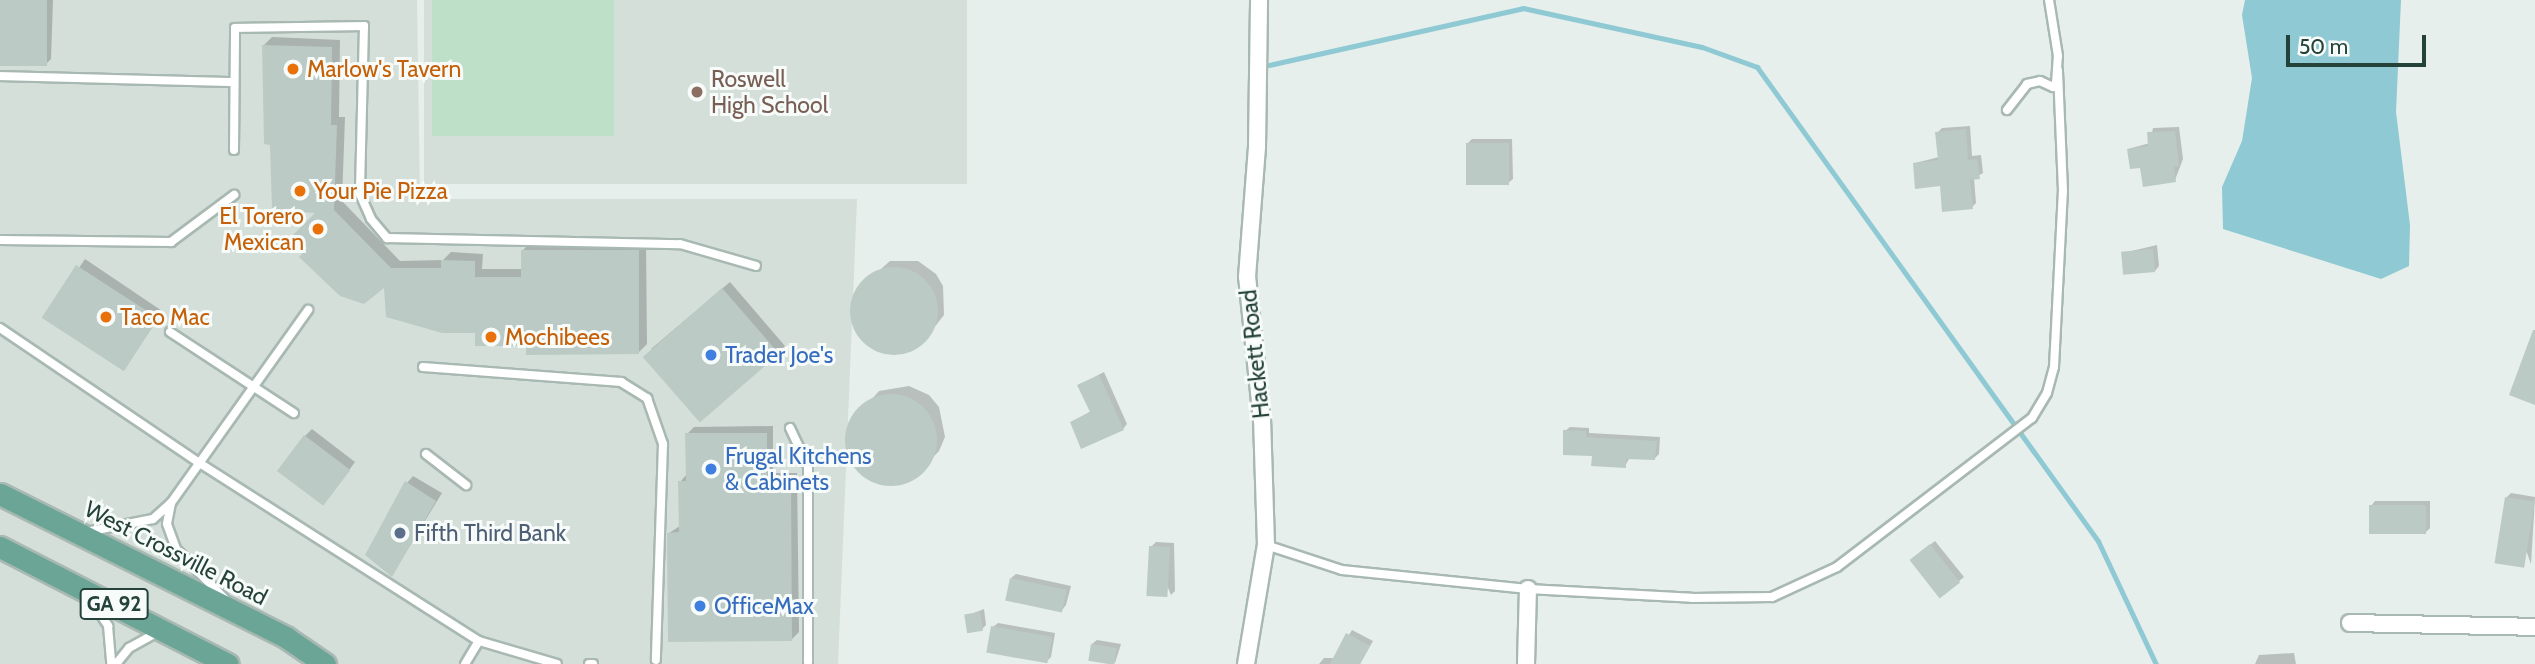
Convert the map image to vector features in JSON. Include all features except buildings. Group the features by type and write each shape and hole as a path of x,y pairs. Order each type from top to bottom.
{"main road":[{"name":"West Crossville Road","path":"0,494 242,616 325,664"},
{"name":"GA 92","path":"0,547 228,664"}],"street":[{"name":"Hackett Road","path":"1246,664 1266,545 1262,421 1247,277 1257,146 1259,0"},
{"path":"1526,664 1528,589"},
{"path":"2350,623 2535,627"}],"lane":[{"path":"1266,545 1342,570 1528,589 1692,598 1772,597 1837,567 2032,418 2047,393 2054,366 2063,191 2058,70 2049,0"},
{"path":"234,150 235,28 364,26 360,194 371,219 387,238 680,244 756,266"},
{"path":"2007,110 2027,84 2040,81 2053,87 2058,70"},
{"path":"0,76 234,82"},
{"path":"0,240 171,242 234,195"},
{"path":"77,533 153,520 171,503 308,310"},
{"path":"0,328 201,464 479,641 558,664"},
{"path":"170,332 295,413"},
{"path":"423,367 621,382 647,398 663,444 656,660"},
{"path":"790,428 808,466 808,662"},
{"path":"426,454 466,485"},
{"path":"171,503 167,524 176,548 242,616"},
{"path":"85,589 107,626 111,664"},
{"path":"116,664 129,648 163,630"},
{"path":"465,664 479,641"}],"shaded area":[{"path":"0,0 417,0 420,199 857,199 838,664 0,664"},
{"name":"Roswell High School","path":"424,0 967,0 967,184 424,184"}],"green space":[{"path":"432,0 614,0 614,136 432,136"}],"water":[{"path":"2245,0 2401,0 2396,112 2410,225 2409,266 2381,279 2223,229 2222,187 2242,141 2252,78 2242,15"}],"waterway":[{"path":"1269,65 1523,8 1702,47 1757,67 2098,541 2156,664"}],"place":[{"name":"Marlow's Tavern","path":"293,69"},
{"name":"Roswell High School","path":"697,92"},
{"name":"Your Pie Pizza","path":"300,191"},
{"name":"El Torero Mexican","path":"318,229"},
{"name":"Taco Mac","path":"106,317"},
{"name":"Mochibees","path":"491,337"},
{"name":"Trader Joe's","path":"711,355"},
{"name":"Frugal Kitchens & Cabinets","path":"711,469"},
{"name":"Fifth Third Bank","path":"400,533"},
{"name":"OfficeMax","path":"700,606"}]}
